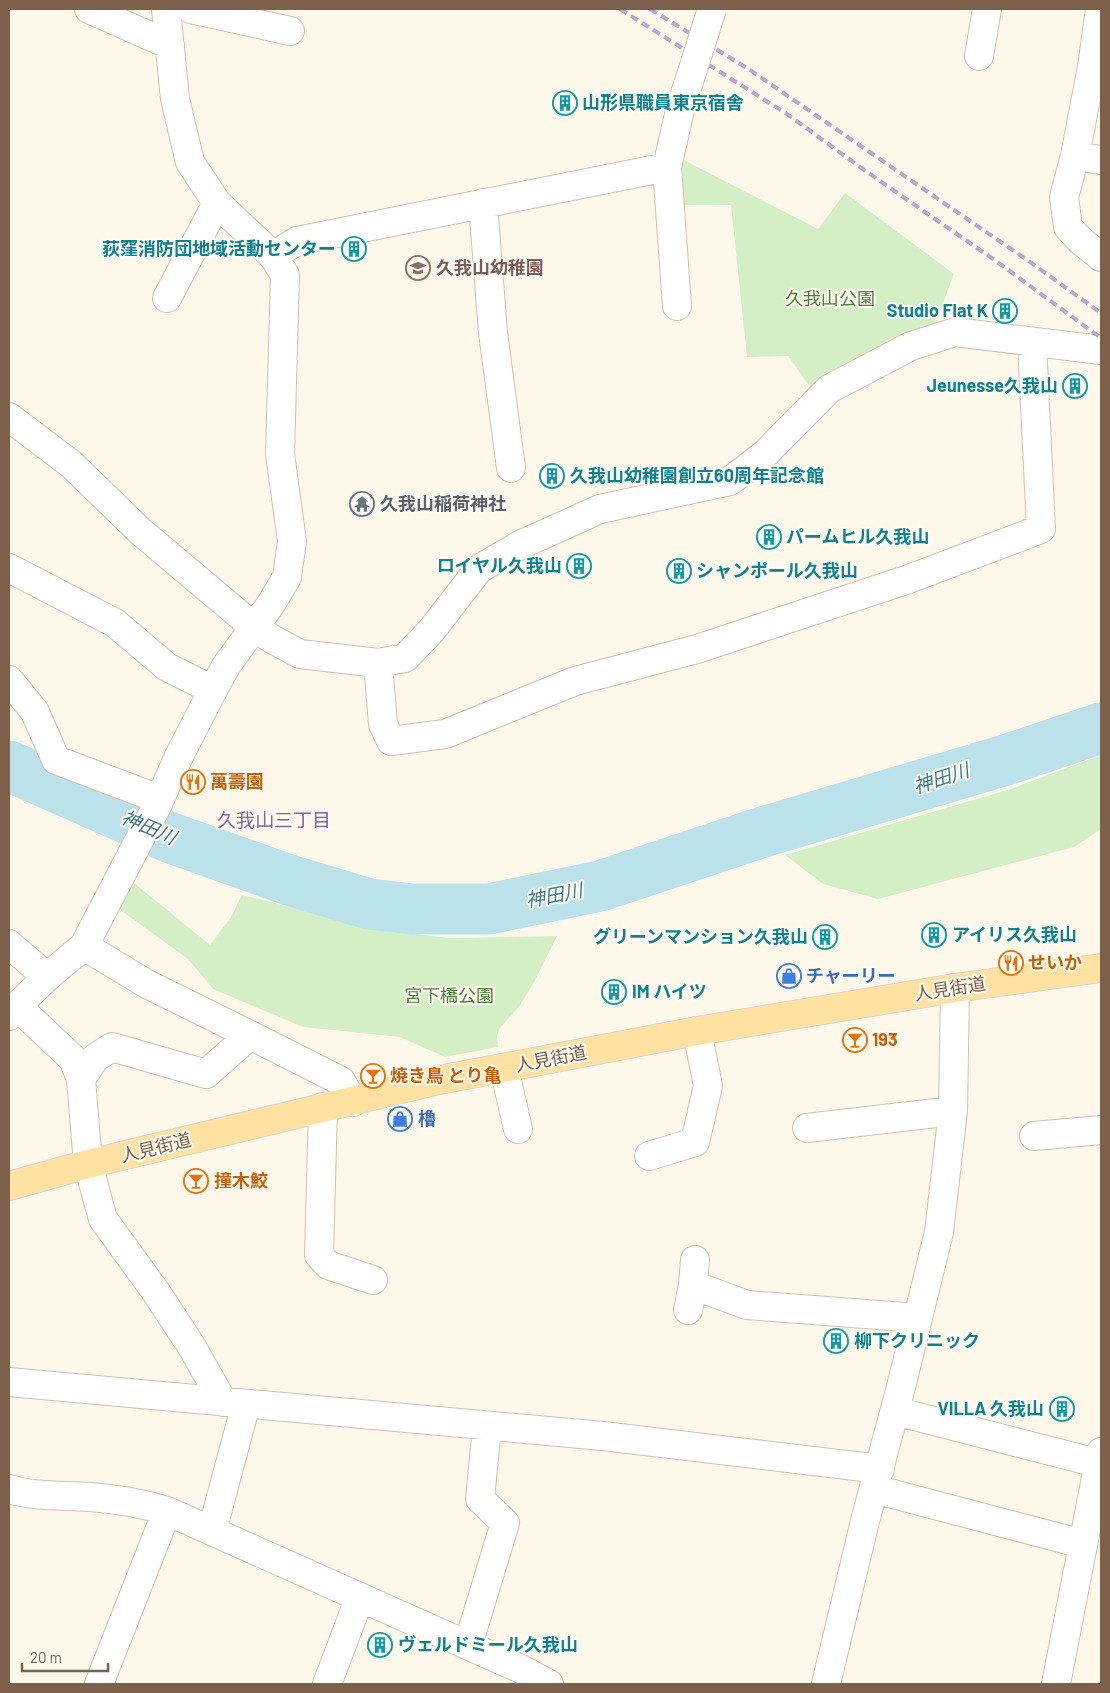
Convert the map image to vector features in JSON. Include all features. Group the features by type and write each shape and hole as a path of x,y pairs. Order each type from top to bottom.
{"main road":[{"name":"人見街道","path":"9,1186 88,1164 440,1080 697,1031 955,988 1101,968"}],"street":[{"path":"89,9 170,45"},
{"path":"166,9 175,99 190,162 218,203 273,256 285,275 280,454 292,541 287,576 271,604 226,666 84,946 47,977 13,1011 73,1058 81,1079 88,1164 103,1218 156,1292 192,1347 235,1403 212,1531"},
{"path":"191,9 290,31"},
{"path":"677,306 667,167 680,110 712,9"},
{"path":"979,56 987,9"},
{"path":"1100,9 1092,67 1088,158 1064,197 1068,227 1080,240 1101,257"},
{"path":"273,256 297,241 667,167"},
{"path":"167,298 218,203"},
{"path":"483,203 493,333 511,468"},
{"path":"9,417 71,464 140,531 254,627 300,654 378,663 405,658 431,631 479,569 520,545 600,510 730,481 766,454 829,389 911,346 955,332 1101,350"},
{"path":"378,663 383,724 391,741 445,734 575,682 697,649 906,580 1041,529 1032,343"},
{"path":"9,568 115,623 167,667 213,690"},
{"path":"9,680 35,712 56,760 158,802"},
{"path":"9,944 47,977"},
{"path":"84,946 148,984 341,1081 353,1102"},
{"path":"826,1684 939,1232 953,1111 955,988"},
{"path":"649,1156 696,1142 708,1086 697,1031"},
{"path":"81,1079 95,1058 112,1046 206,1074 250,1035"},
{"path":"504,1068 518,1129"},
{"path":"323,1107 320,1256 328,1264 373,1280"},
{"path":"807,1128 953,1111"},
{"path":"1034,1136 1101,1130"},
{"path":"692,1285 747,1305 918,1318"},
{"path":"9,1382 603,1436 877,1479 1083,1544"},
{"path":"895,1411 1100,1460 1056,1684"},
{"path":"468,1646 505,1523 480,1499 487,1426"},
{"path":"9,1489 25,1494 92,1497 142,1503 167,1511 468,1646 518,1677 549,1684"},
{"path":"99,1684 167,1511"},
{"path":"327,1684 360,1597"}],"green space":[{"name":"久我山公園","path":"680,158 818,229 845,193 954,274 932,332 813,391 788,356 747,357 731,205 679,205"},
{"path":"1101,755 1101,829 1074,847 878,899 823,884 785,855 1011,789"},
{"name":"宮下橋公園","path":"134,883 210,945 231,917 242,895 387,931 450,938 557,936 532,986 518,1008 499,1029 497,1036 498,1047 445,1057 400,1037 303,1027 213,989 188,959 119,909"}],"waterway":[{"name":"神田川","path":"9,766 171,838 289,880 369,904 412,909 489,909 600,886 763,832 1009,759 1101,728"}],"railway":[{"path":"620,9 787,114 996,261 1101,338"},
{"path":"650,9 747,68 1030,262 1101,313"}],"place":[{"name":"山形県職員東京宿舎","path":"565,103"},
{"name":"荻窪消防団地域活動センター","path":"354,249"},
{"name":"久我山幼稚園","path":"418,268"},
{"name":"Studio Flat K","path":"1005,311"},
{"name":"Jeunesse久我山","path":"1075,386"},
{"name":"久我山幼稚園創立60周年記念館","path":"552,476"},
{"name":"久我山稲荷神社","path":"362,504"},
{"name":"パームヒル久我山","path":"769,537"},
{"name":"ロイヤル久我山","path":"579,566"},
{"name":"シャンポール久我山","path":"679,571"},
{"name":"萬壽園","path":"193,782"},
{"name":"アイリス久我山","path":"934,935"},
{"name":"グリーンマンション久我山","path":"825,937"},
{"name":"せいか","path":"1011,963"},
{"name":"チャーリー","path":"789,976"},
{"name":"IM ハイツ","path":"614,992"},
{"name":"193","path":"855,1040"},
{"name":"焼き鳥 とり亀","path":"373,1076"},
{"name":"櫓","path":"400,1119"},
{"name":"撞木鮫","path":"196,1181"},
{"name":"柳下クリニック","path":"836,1341"},
{"name":"VILLA 久我山","path":"1062,1409"},
{"name":"ヴェルドミール久我山","path":"380,1645"}],"district":[{"name":"久我山三丁目","path":"274,820"}]}
